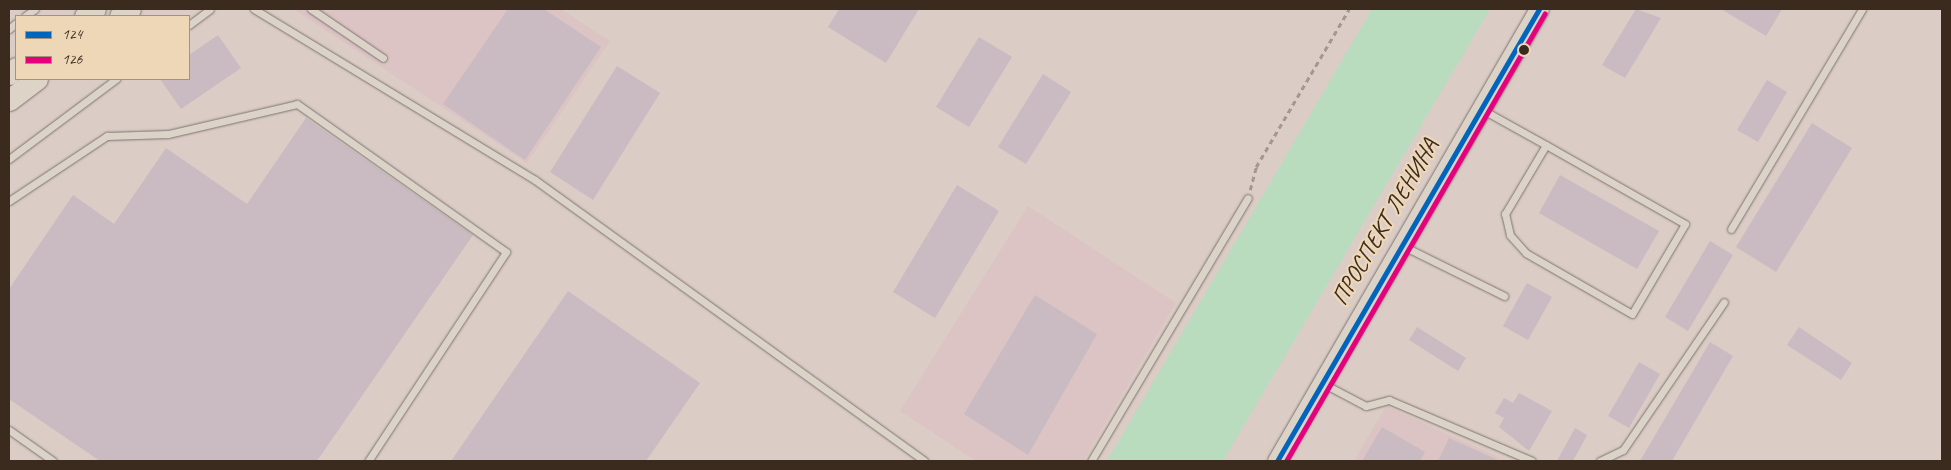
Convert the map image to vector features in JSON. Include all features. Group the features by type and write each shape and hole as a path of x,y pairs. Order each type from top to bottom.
{"main road":[{"name":"ПРОСПЕКТ ЛЕНИНА","path":"1264,461 1526,9"},
{"name":"ПРОСПЕКТ ЛЕНИНА","path":"1277,461 1321,382 1539,9"},
{"path":"9,100 36,80"}],"lane":[{"path":"190,24 210,9"},
{"path":"254,9 535,180 924,461"},
{"path":"311,9 383,58"},
{"path":"1731,229 1862,9"},
{"path":"9,159 115,80"},
{"path":"9,201 107,136 168,134 297,104 506,252 368,461"},
{"path":"1480,108 1546,145 1685,224 1632,314 1526,253 1510,236 1505,214 1546,145"},
{"path":"1091,461 1248,198"},
{"path":"1401,244 1504,296"},
{"path":"1600,461 1623,450 1724,302"},
{"path":"1321,382 1366,406 1389,400 1532,461"},
{"path":"9,430 53,461"}],"path":[{"path":"1248,198 1256,167 1349,9"}],"shaded area":[{"path":"293,9 561,9 610,41 527,163"},
{"path":"1028,206 1176,303 1083,461 976,461 900,411"},
{"path":"1386,406 1507,461 1354,461"}],"green space":[{"path":"1372,9 1490,9 1223,461 1107,461"}],"building":[{"path":"508,9 544,9 601,47 525,160 443,104"},
{"path":"839,9 919,9 886,63 828,27"},
{"path":"1636,9 1661,18 1625,78 1602,65"},
{"path":"1721,9 1782,9 1766,36"},
{"path":"218,35 241,68 181,109 161,80 190,80 190,54"},
{"path":"979,37 1012,57 969,127 936,107"},
{"path":"617,66 660,93 593,200 550,172"},
{"path":"1043,74 1071,92 1026,164 998,147"},
{"path":"1767,80 1787,92 1758,142 1737,130"},
{"path":"306,118 473,235 317,461 100,461 9,399 9,289 73,195 114,224 166,148 247,204"},
{"path":"1812,123 1852,148 1776,272 1736,247"},
{"path":"1560,175 1659,231 1637,269 1539,213"},
{"path":"957,185 999,211 935,318 893,292"},
{"path":"1710,241 1733,255 1688,331 1665,317"},
{"path":"1527,283 1552,297 1528,340 1503,326"},
{"path":"568,291 700,383 646,461 451,461"},
{"path":"1035,295 1097,334 1028,455 964,414"},
{"path":"1417,327 1466,358 1458,371 1409,340"},
{"path":"1799,327 1852,363 1841,380 1787,345"},
{"path":"1710,342 1733,356 1672,461 1640,461"},
{"path":"1639,362 1660,374 1629,428 1608,416"},
{"path":"1519,393 1552,411 1529,451 1499,427 1504,418 1495,413 1504,398 1513,403"},
{"path":"1382,427 1425,452 1420,461 1362,461"},
{"path":"1575,428 1587,435 1573,461 1557,461"},
{"path":"1449,438 1500,461 1438,461"}],"transit line":[{"name":"124","path":"1277,461 1539,9"},
{"name":"126","path":"1286,461 1545,13"}]}
